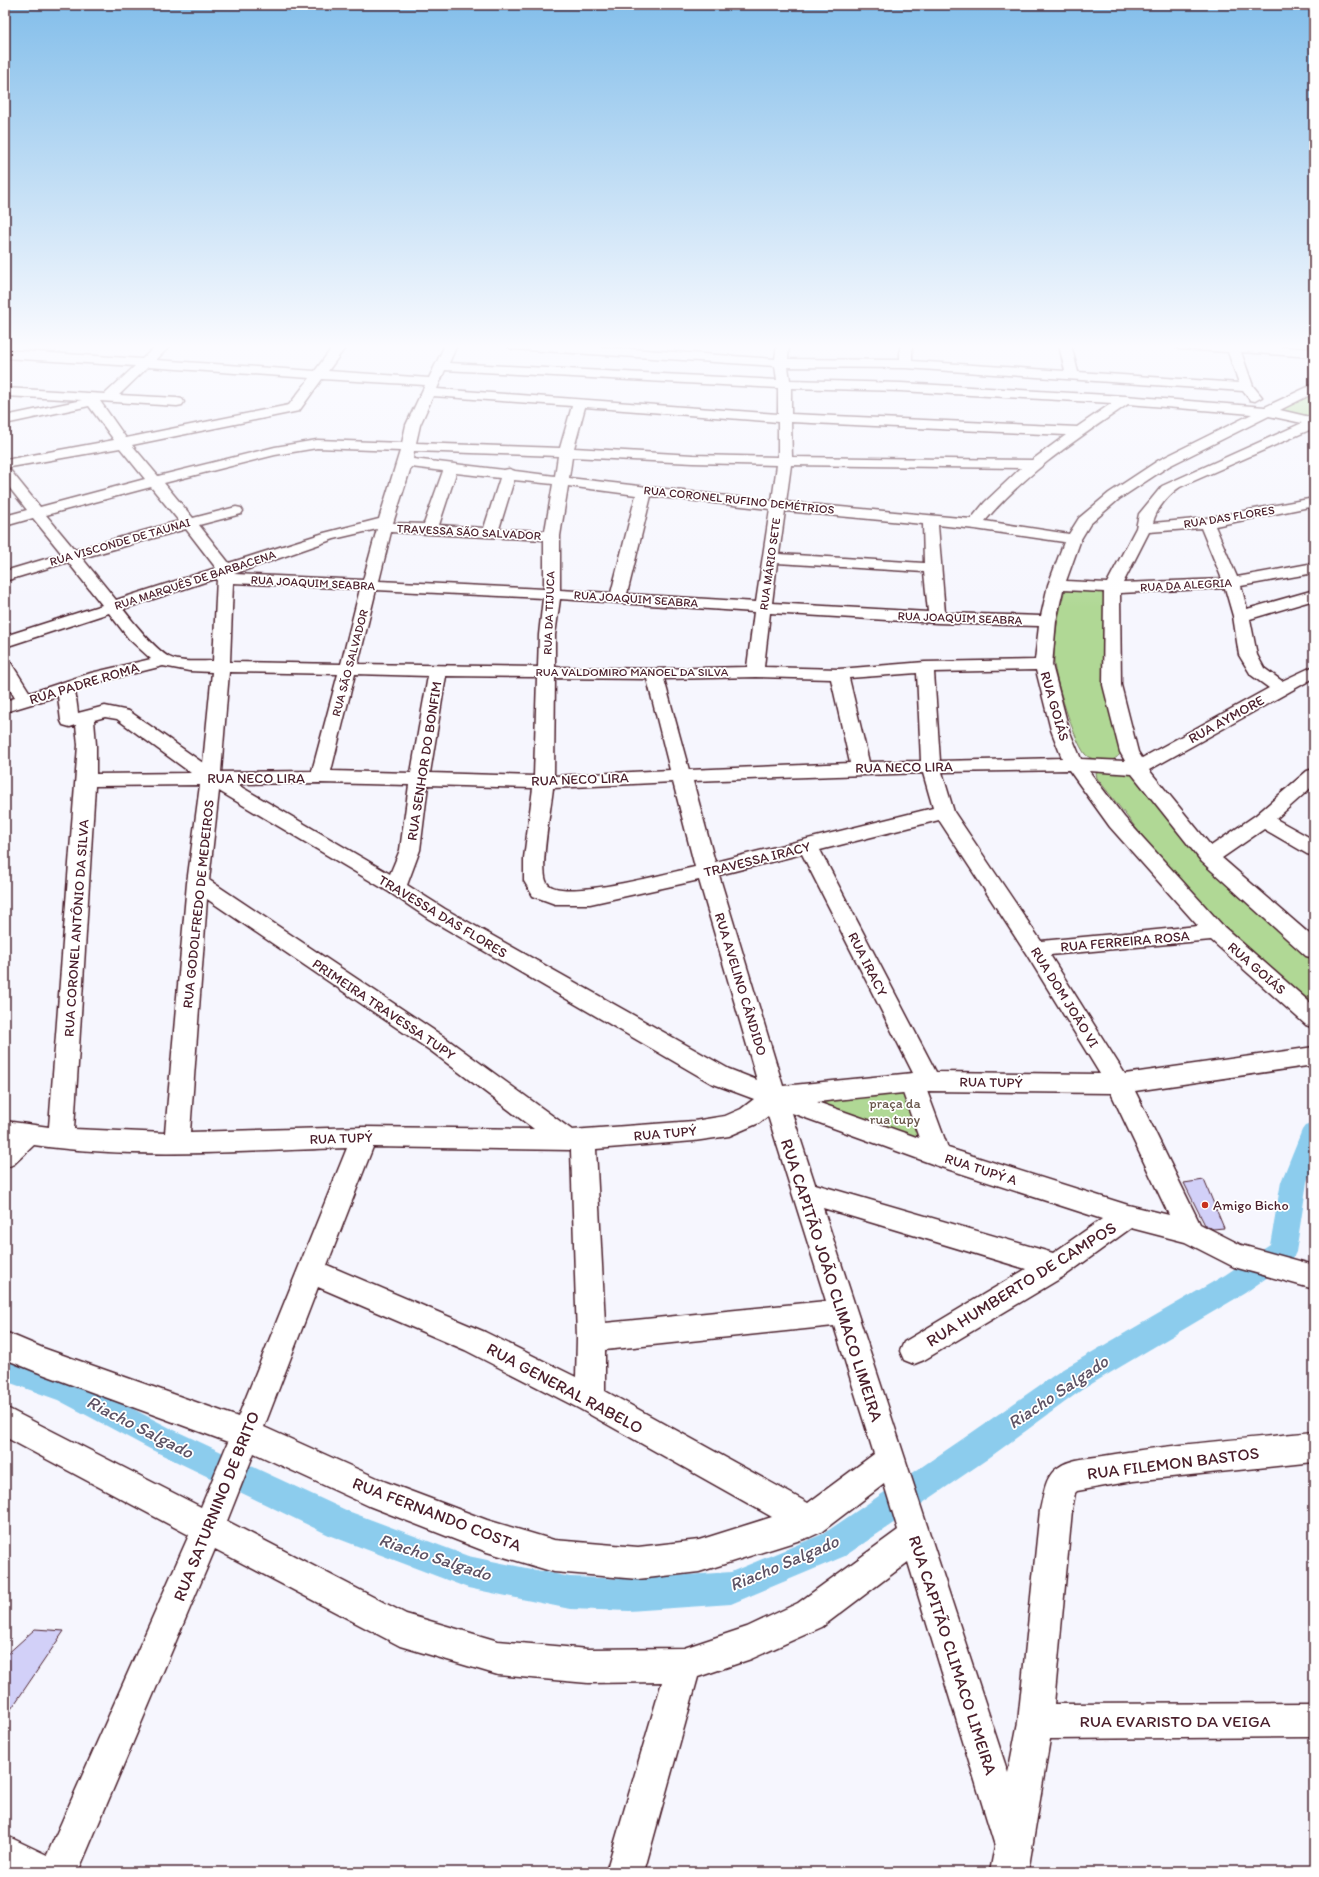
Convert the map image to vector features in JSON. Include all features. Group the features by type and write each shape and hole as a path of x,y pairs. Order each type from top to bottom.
{"street":[{"path":"115,433 189,523 225,574"},
{"path":"5,464 174,433"},
{"name":"RUA SÃO SALVADOR","path":"320,777 411,433"},
{"name":"RUA DA TIJUCA","path":"570,898 554,897 541,891 535,881 534,858 544,782 548,673 547,635 552,594 552,536 566,452 572,433"},
{"name":"RUA MÁRIO SETE","path":"755,672 785,461 784,433"},
{"path":"975,524 991,502 1034,464 1077,433"},
{"name":"RUA GOIÁS","path":"1223,433 1164,463 1114,496 1084,521 1073,539 1056,585 1048,621 1043,665 1060,730 1074,764 1117,822 1216,932 1314,1019"},
{"path":"1292,433 1171,486 1147,514 1144,528 1112,588 1112,685 1129,752 1138,768 1209,857 1314,950"},
{"path":"5,521 154,481 298,446 325,444 406,455 566,452 693,459 1034,464"},
{"name":"RUA CORONEL RUFINO DEMÉTRIOS","path":"406,455 451,467 708,498 975,524 1073,539"},
{"path":"430,530 451,467"},
{"path":"5,473 113,608 135,634 163,661"},
{"path":"490,532 509,473"},
{"path":"618,598 645,490"},
{"name":"RUA DAS FLORES","path":"1144,528 1206,523 1314,502"},
{"name":"RUA VISCONDE DE TAUNAI","path":"5,576 71,556 236,511"},
{"path":"930,520 932,568 937,618"},
{"path":"1206,523 1232,583 1241,616 1248,655 1257,671 1280,688"},
{"name":"TRAVESSA SÃO SALVADOR","path":"386,525 430,530 552,536"},
{"name":"RUA MARQUÊS DE BARBACENA","path":"5,642 225,574 329,536 386,525"},
{"path":"770,558 932,568"},
{"name":"RUA DA ALEGRIA","path":"1056,585 1112,588 1232,583 1314,568"},
{"name":"RUA JOAQUIM SEABRA","path":"225,574 370,587 552,594 937,618 1048,621"},
{"name":"RUA GODOLFREDO DE MEDEIROS","path":"176,1143 198,883 211,778 220,667 225,574"},
{"path":"1241,616 1314,595"},
{"name":"RUA VALDOMIRO MANOEL DA SILVA","path":"163,661 189,666 220,667 654,674 755,672 839,674 925,667 1043,665"},
{"name":"RUA PADRE ROMA","path":"5,708 66,687 138,666 163,661"},
{"path":"5,667 26,700"},
{"name":"RUA DOM JOÃO VI","path":"925,667 931,767 944,812 1035,949 1119,1084 1191,1232"},
{"name":"RUA SENHOR DO BONFIM","path":"396,887 410,850 419,780 438,671"},
{"name":"RUA AYMORE","path":"1138,768 1280,688 1314,671"},
{"name":"RUA AVELINO CÂNDIDO","path":"654,674 707,871 774,1097"},
{"path":"839,674 861,768"},
{"name":"RUA CORONEL ANTÔNIO DA SILVA","path":"61,1139 86,780 87,745 66,687"},
{"name":"TRAVESSA DAS FLORES","path":"77,719 105,711 123,715 211,778 396,887 437,914 720,1076 774,1097"},
{"name":"RUA NECO LIRA","path":"86,780 320,777 544,782 861,768 1074,764 1138,768"},
{"path":"1209,857 1263,820 1314,775"},
{"name":"TRAVESSA IRACY","path":"570,898 590,896 707,871 944,812"},
{"path":"1263,820 1314,849"},
{"name":"RUA IRACY","path":"808,846 920,1082 938,1155"},
{"name":"PRIMEIRA TRAVESSA TUPY","path":"198,883 439,1045 575,1140"},
{"name":"RUA FERREIRA ROSA","path":"1035,949 1216,932"},
{"name":"RUA TUPÝ","path":"17,1133 97,1142 176,1143 364,1137 575,1140 694,1131 729,1126 750,1116 774,1097 920,1082 1119,1084 1314,1056"},
{"name":"RUA TUPÝ A","path":"774,1097 938,1155 1128,1216 1191,1232 1234,1255 1303,1274"},
{"name":"RUA CAPITÃO JOÃO CLIMACO LIMEIRA","path":"774,1097 891,1461"},
{"path":"5,1158 17,1133"},
{"name":"RUA SATURNINO DE BRITO","path":"59,1872 210,1525 364,1137"},
{"path":"575,1140 591,1338 590,1399"},
{"path":"803,1191 1056,1266"},
{"name":"RUA HUMBERTO DE CAMPOS","path":"914,1351 1056,1266 1128,1216"},
{"name":"RUA GENERAL RABELO","path":"311,1271 475,1341 590,1399 810,1521"},
{"path":"591,1338 843,1312"},
{"name":"RUA FERNANDO COSTA","path":"5,1345 36,1359 245,1436 426,1513 487,1536 554,1556 638,1563 699,1556 810,1521 891,1461"},
{"path":"5,1421 210,1525 400,1629 498,1658 588,1666 684,1665 751,1642 810,1615 913,1529"},
{"name":"RUA FILEMON BASTOS","path":"1011,1860 1035,1722 1056,1510 1061,1485 1070,1477 1133,1466 1314,1447"},
{"name":"RUA CAPITÃO CLIMACO LIMEIRA","path":"891,1461 913,1529 1011,1860"},
{"path":"625,1872 684,1665"},
{"name":"RUA EVARISTO DA VEIGA","path":"1035,1722 1314,1720"},
{"path":"5,1854 41,1872"}],"green space":[{"path":"1065,589 1099,590 1103,594 1122,752 1111,760 1098,760 1090,758 1085,754 1066,710 1055,671 1055,635"},
{"path":"1107,771 1131,773 1314,957 1314,1015 1304,1007 1178,882 1097,778 1096,773"},
{"name":"praça da rua tupy","path":"912,1083 938,1155 774,1097"}],"building":[{"name":"Amigo Bicho","path":"1204,1180 1224,1228 1213,1229 1205,1225 1184,1183"},
{"path":"35,1629 64,1631 5,1718 5,1656"}],"waterway":[{"name":"Riacho Salgado","path":"5,1367 67,1390 161,1439 342,1525 468,1572 570,1593 629,1595 731,1588 834,1545 975,1449 1073,1379 1235,1284 1282,1252 1294,1182 1311,1137 1314,1133"}],"place":[{"name":"Amigo Bicho","path":"1205,1205"}]}
